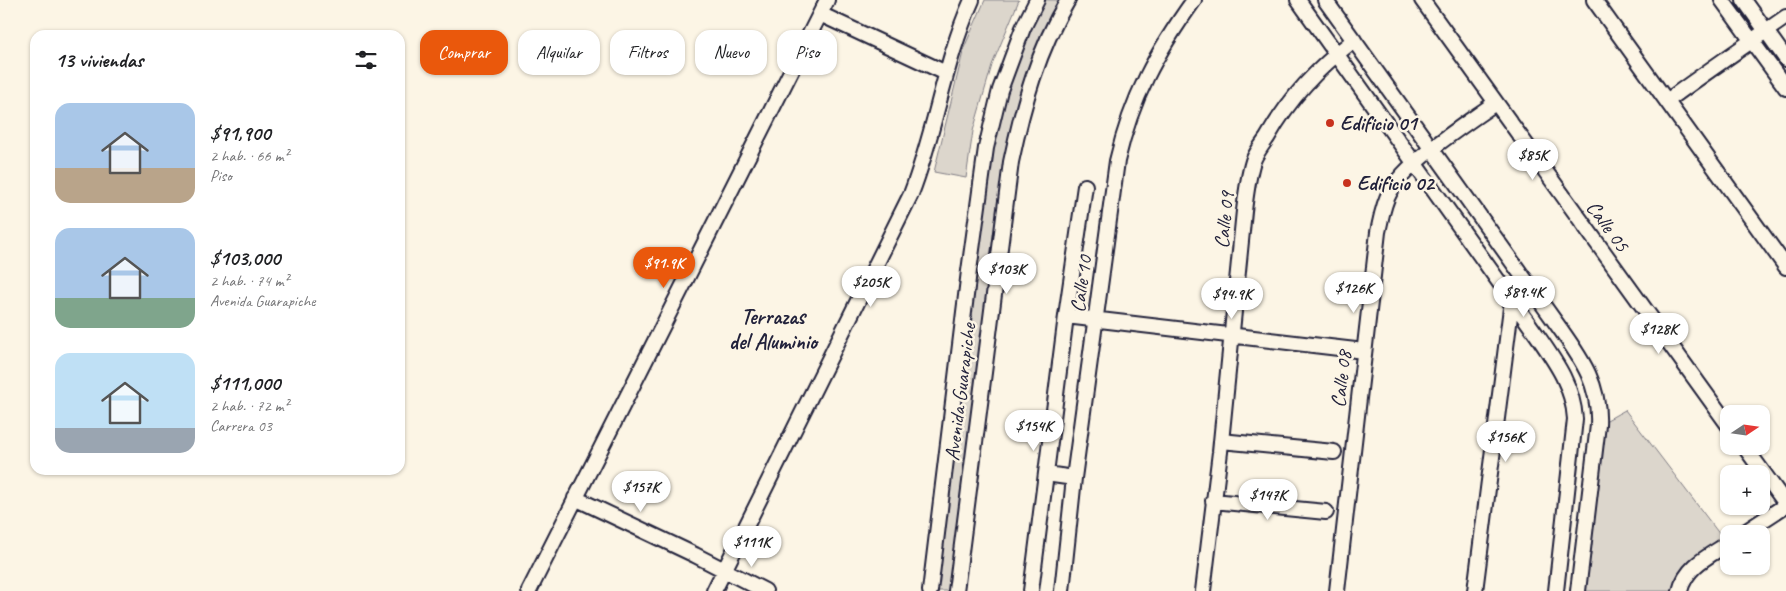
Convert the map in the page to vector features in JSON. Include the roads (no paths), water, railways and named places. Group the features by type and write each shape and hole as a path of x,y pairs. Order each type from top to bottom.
{"street":[{"path":"528,591 827,0"},
{"path":"714,591 911,194 927,148 955,43 972,0"},
{"name":"Avenida Guarapiche","path":"930,591 968,271 986,148 1000,90 1020,36 1037,0"},
{"name":"Avenida Guarapiche","path":"956,591 1011,162 1019,124 1037,64 1068,0"},
{"name":"Calle 10","path":"1062,591 1074,478 1117,161 1125,130 1145,78 1171,32 1194,0"},
{"path":"1298,0 1564,375 1575,410 1575,431 1556,591"},
{"path":"1325,0 1570,343 1594,385 1598,425 1578,591"},
{"name":"Calle 05","path":"1422,0 1720,414"},
{"path":"1594,0 1786,268"},
{"path":"1722,0 1786,88"},
{"path":"1744,0 1786,59"},
{"path":"820,14 946,73"},
{"path":"1667,101 1718,63 1752,42 1786,17"},
{"name":"Calle 09","path":"1203,591 1221,441 1244,211 1254,159 1290,101 1314,73 1354,40"},
{"name":"Calle 08","path":"1336,591 1378,232 1384,204 1395,184 1415,164 1495,103"},
{"path":"1031,591 1066,316 1085,186"},
{"path":"1475,591 1512,300"},
{"path":"1066,316 1364,351"},
{"path":"1221,441 1334,452"},
{"path":"1751,455 1786,504 1755,525"},
{"path":"1046,474 1074,478"},
{"path":"575,498 765,591"},
{"path":"1213,501 1326,512"},
{"path":"1680,591 1683,580 1690,570 1720,549"}],"place":[{"name":"Edificio 01","path":"1330,123"},
{"name":"Edificio 02","path":"1347,183"}],"district":[{"name":"Terrazas del Aluminio","path":"773,330"}]}
